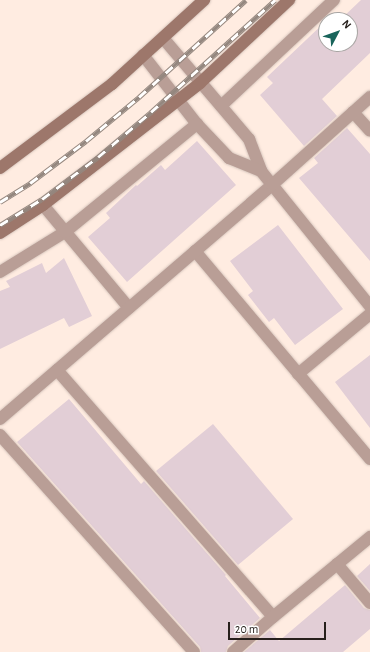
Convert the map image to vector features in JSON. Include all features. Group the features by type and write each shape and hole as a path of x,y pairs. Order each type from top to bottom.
{"main road":[{"path":"0,168 112,84 204,0"},
{"path":"0,232 43,205 200,83 289,0"}],"street":[{"path":"221,106 334,0"},
{"path":"163,38 249,139 261,171 370,306"},
{"path":"143,55 197,124 229,158 261,171"},
{"path":"0,419 272,184 370,97"},
{"path":"353,112 370,131"},
{"path":"0,272 65,232 197,124"},
{"path":"43,205 129,308"},
{"path":"194,251 370,459"},
{"path":"298,374 370,314"},
{"path":"57,370 273,617"},
{"path":"0,435 194,652"},
{"path":"233,652 370,537"},
{"path":"337,564 370,603"}],"building":[{"path":"361,0 370,0 370,53 322,99 337,116 304,146 260,95 273,83 267,77 318,29 318,52 358,52 358,12 348,12"},
{"path":"347,128 370,154 370,261 299,178 318,163 314,158"},
{"path":"197,141 236,185 127,282 88,237 110,218 106,213 136,185 137,186 161,165 165,170"},
{"path":"278,225 343,309 295,345 274,318 269,322 248,295 253,291 230,261"},
{"path":"64,258 92,316 69,327 64,318 0,349 0,291 10,287 6,281 42,263 46,273"},
{"path":"370,355 370,428 335,382"},
{"path":"69,399 141,484 144,481 226,575 225,576 260,618 228,646 226,652 201,652 200,647 17,442"},
{"path":"213,424 293,519 238,565 156,471"},
{"path":"370,564 370,591 357,576"},
{"path":"345,585 364,608 370,610 370,629 343,652 244,652 270,630 279,641"}],"railway":[{"path":"0,202 30,183 86,141 139,97 246,0"},
{"path":"0,225 42,199 98,157 151,112 275,0"}]}
